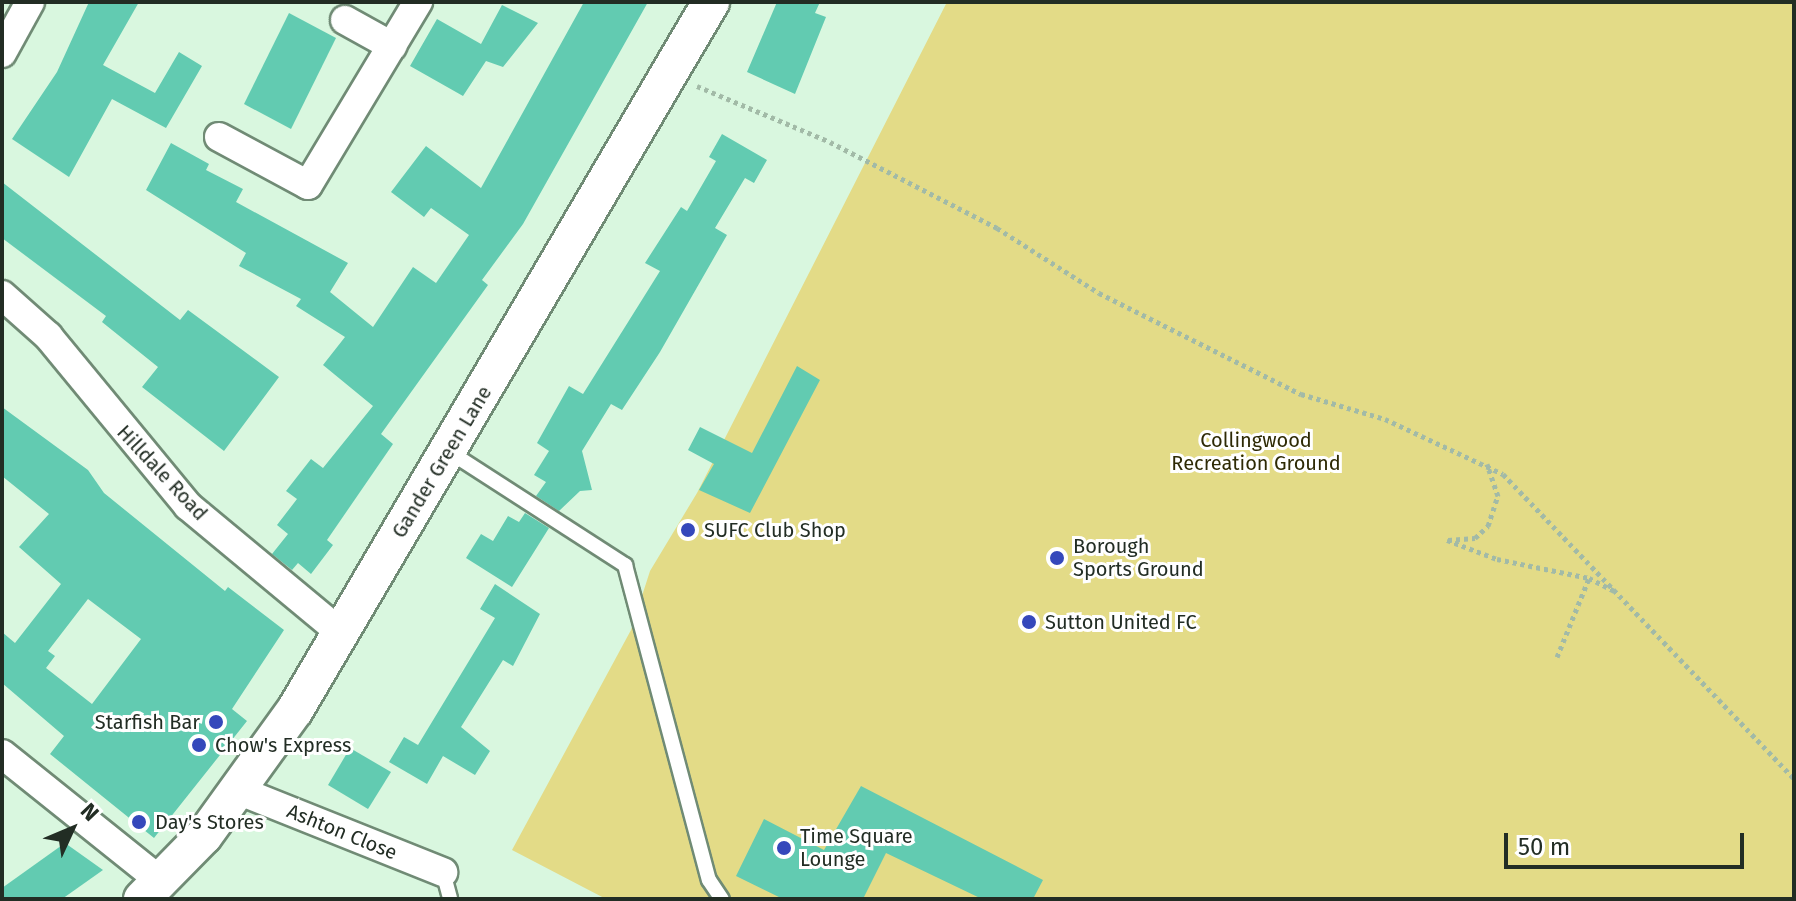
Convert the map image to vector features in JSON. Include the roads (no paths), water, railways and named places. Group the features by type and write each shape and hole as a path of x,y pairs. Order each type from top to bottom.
{"street":[{"path":"2,53 30,2"},
{"path":"219,137 308,185 418,2"},
{"name":"Gander Green Lane","path":"152,891 240,791 341,633 711,2"},
{"path":"345,20 392,46"},
{"name":"Hilldale Road","path":"2,295 48,336 188,506 341,633"},
{"path":"2,754 152,891"},
{"name":"Ashton Close","path":"240,791 447,886"}],"lane":[{"path":"448,450 625,565 709,880 722,899"}],"place":[{"name":"SUFC Club Shop","path":"688,530"},
{"name":"Borough Sports Ground","path":"1057,558"},
{"name":"Sutton United FC","path":"1029,622"},
{"name":"Starfish Bar","path":"216,722"},
{"name":"Chow's Express","path":"199,745"},
{"name":"Day's Stores","path":"139,822"},
{"name":"Time Square Lounge","path":"784,848"}],"park label":[{"name":"Collingwood Recreation Ground","path":"1256,452"}]}
